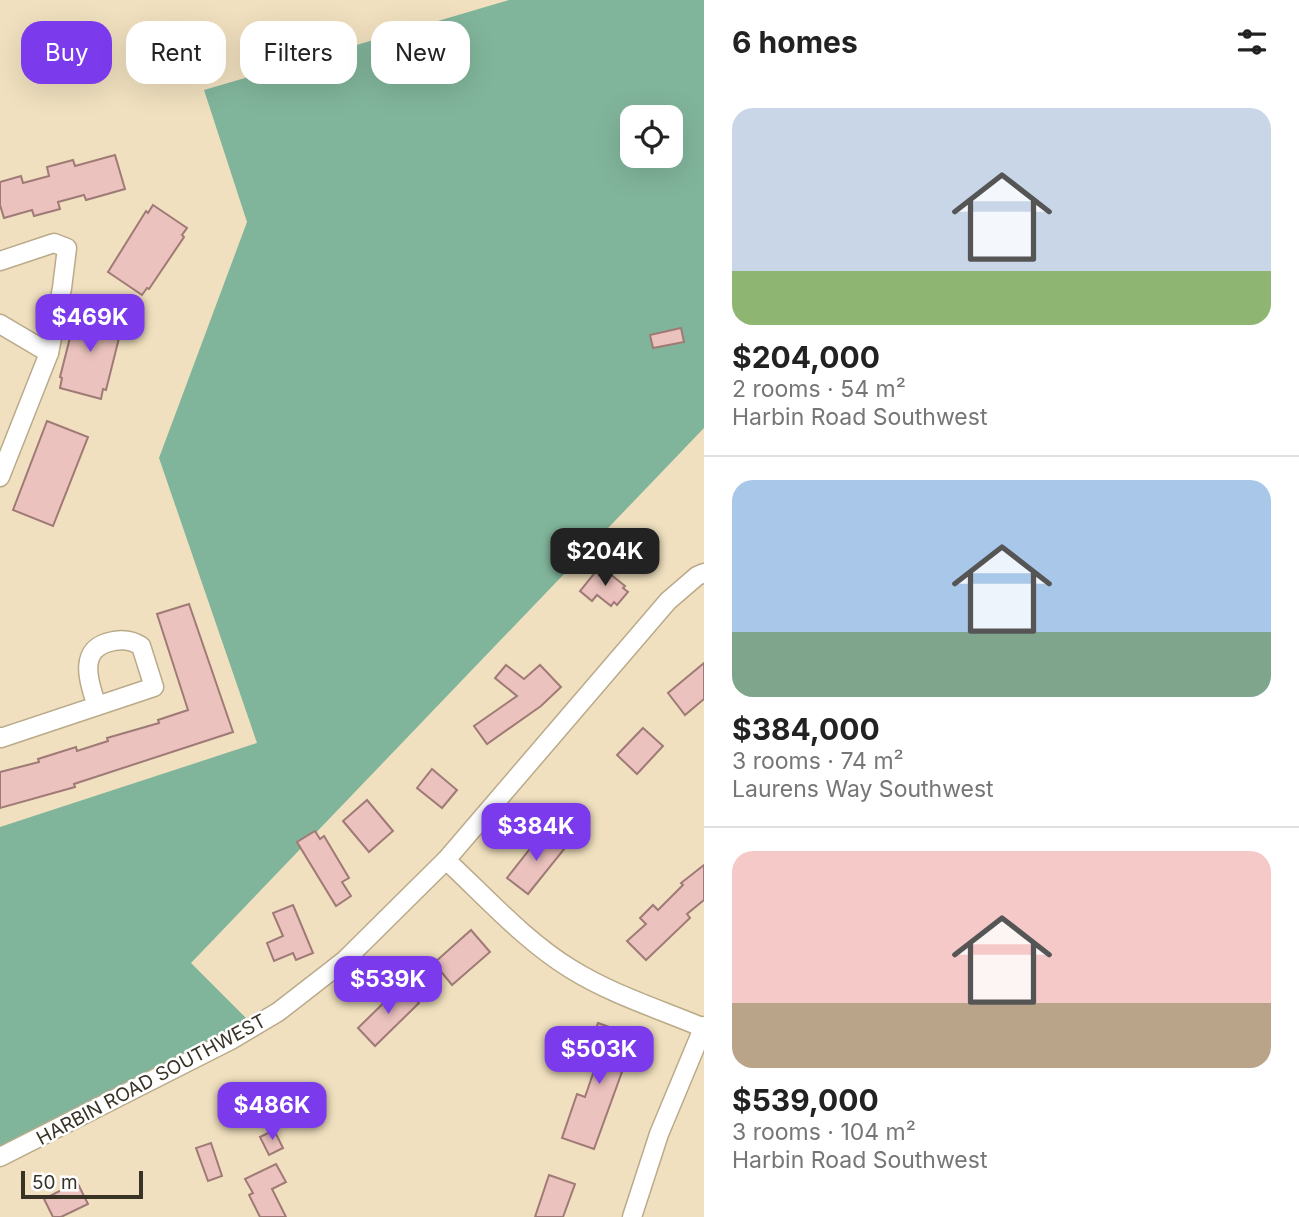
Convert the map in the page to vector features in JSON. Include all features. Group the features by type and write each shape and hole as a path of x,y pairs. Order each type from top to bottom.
{"street":[{"path":"0,261 54,243 67,248 49,353 0,477"},
{"path":"0,324 49,353"},
{"name":"HARBIN ROAD SOUTHWEST","path":"0,1157 231,1040 278,1012 345,960 446,860 668,601 696,576 704,573"},
{"path":"0,737 97,706"},
{"path":"446,860 533,940 570,968 616,993 704,1027 659,1134 632,1217"}],"green space":[{"path":"509,0 704,0 704,428 191,963 255,1027 0,1159 0,827 257,743 159,458 247,222 204,90 240,79 240,84 357,84 357,45 371,41 371,84 470,84 470,21 438,21"}],"building":[{"path":"115,155 125,189 86,200 84,195 58,202 60,209 34,216 32,210 4,218 0,205 0,182 21,176 23,183 49,176 47,167 73,160 75,166"},
{"path":"153,205 187,228 182,235 184,237 149,289 142,295 108,272 146,211 148,213"},
{"path":"79,309 121,320 106,390 103,389 101,399 60,388 60,377"},
{"path":"681,328 684,342 653,348 650,335"},
{"path":"47,421 88,437 53,526 13,510"},
{"path":"580,539 589,556 569,566 561,549"},
{"path":"604,569 625,586 623,588 628,592 617,605 614,602 611,606 597,595 592,601 580,591 597,570 599,575"},
{"path":"189,604 233,732 74,784 75,787 0,808 0,772 39,762 38,759 76,747 77,751 108,741 107,738 159,723 158,720 188,710 157,614"},
{"path":"704,663 704,699 685,715 668,693"},
{"path":"506,665 524,679 540,665 561,687 541,706 487,744 474,726 517,696 495,678"},
{"path":"643,728 663,746 637,774 617,755"},
{"path":"432,769 457,790 442,808 417,788"},
{"path":"367,800 393,831 369,852 343,821"},
{"path":"315,831 320,839 324,836 349,878 342,882 351,896 336,906 297,842"},
{"path":"544,831 565,848 528,894 507,878"},
{"path":"704,865 704,900 687,914 690,918 646,960 627,941 646,924 640,918 653,905 658,910 683,885 681,883"},
{"path":"293,905 313,953 296,960 293,953 274,961 267,943 283,936 273,913"},
{"path":"471,930 490,952 452,985 434,963"},
{"path":"402,985 419,1003 375,1046 358,1028"},
{"path":"598,1023 635,1036 594,1149 562,1138 577,1094 585,1097 599,1056 588,1051"},
{"path":"274,1130 283,1148 269,1155 260,1137"},
{"path":"211,1143 222,1176 208,1181 196,1148"},
{"path":"276,1164 286,1182 272,1189 286,1217 260,1217 249,1195 253,1193 245,1179"},
{"path":"549,1175 575,1184 563,1217 535,1217"},
{"path":"77,1182 88,1204 61,1217 53,1217 44,1199"}]}
